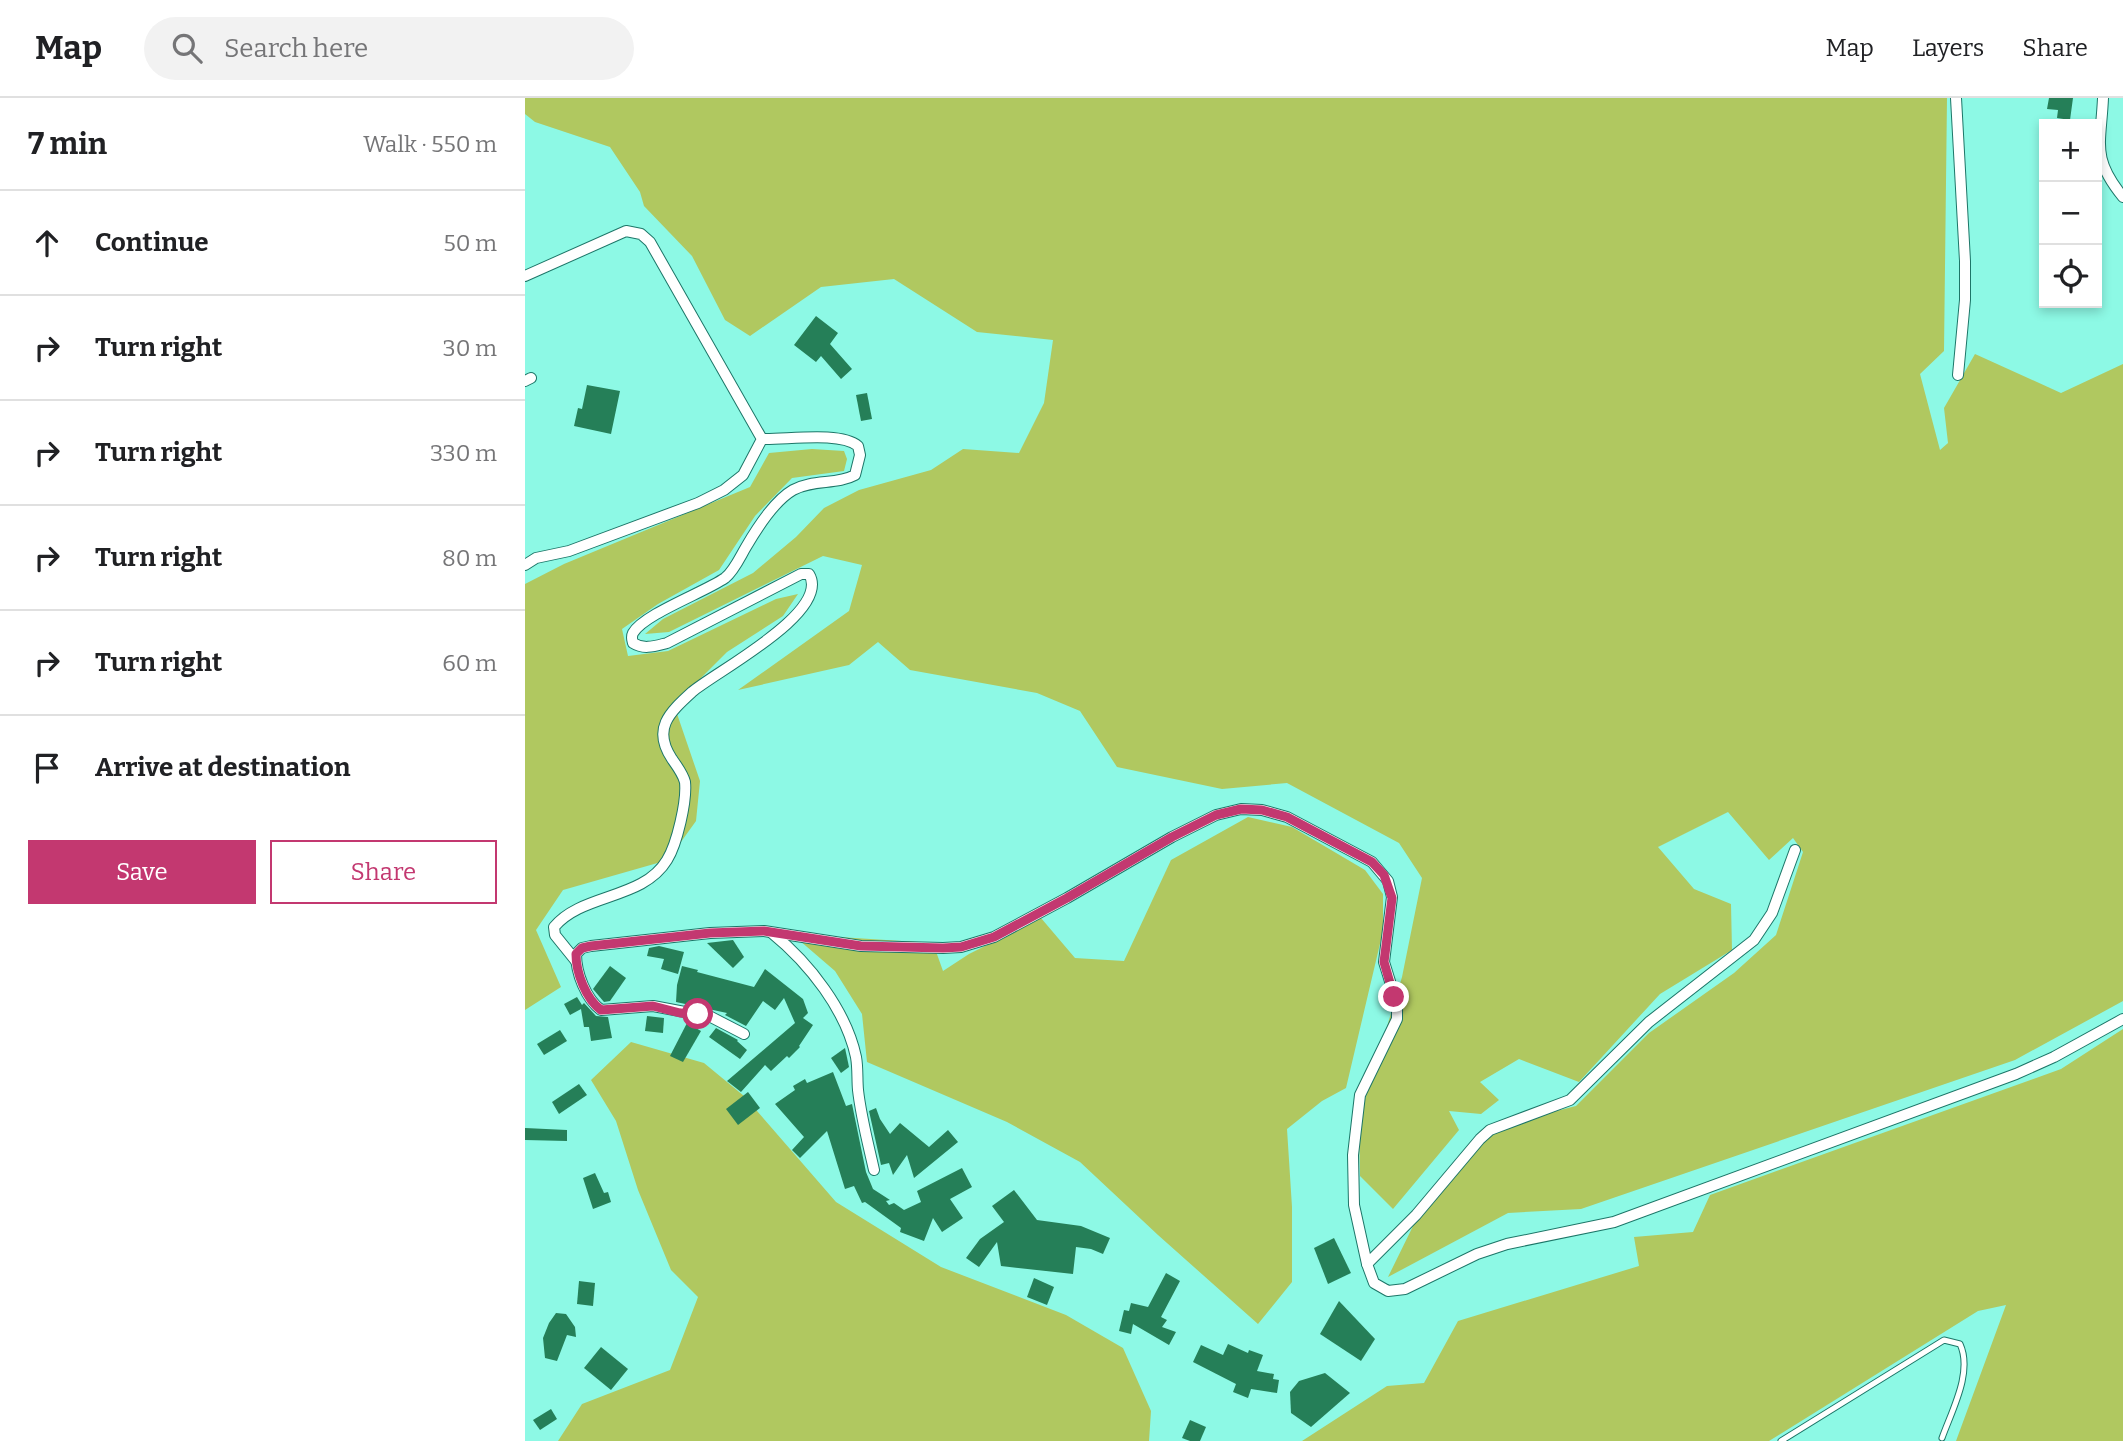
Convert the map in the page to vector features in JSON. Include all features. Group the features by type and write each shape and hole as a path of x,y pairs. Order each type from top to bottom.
{"street":[{"path":"1956,98 1965,261 1965,300 1958,374"},
{"path":"2103,98 2100,161 2110,182 2123,197"},
{"path":"525,276 626,231 641,234 650,242 762,439"},
{"path":"744,1034 711,1017 653,1006 601,1010 588,997 576,961 555,935 554,927 560,920 579,909 633,887 660,870 669,858 682,813 685,781 662,742 665,720 693,691 782,630 811,592 812,580 809,574 801,574 667,643 650,647 633,643 634,631 656,614 725,578 750,539 791,491 822,481 848,479 855,475 858,446 852,441 827,438 762,439"},
{"path":"525,565 536,558 569,551 698,503 724,490 743,475 762,439"},
{"path":"576,961 579,951 591,946 710,933 770,932 861,946 943,948 977,943 994,937 1067,898 1216,815 1241,809 1262,810 1287,817 1372,862 1388,881 1392,898 1384,962 1397,1011 1394,1028 1360,1095 1353,1155 1354,1205 1367,1264 1376,1285 1388,1291 1405,1289 1477,1254 1507,1244 1614,1222 2016,1074 2054,1057 2123,1019"},
{"path":"1367,1264 1416,1215 1490,1130 1570,1100 1649,1022 1754,940 1772,913 1795,850"},
{"path":"770,932 790,948 820,981 844,1026 856,1058 862,1120 874,1170"}],"lane":[{"path":"1781,1441 1944,1340 1960,1344 1965,1358 1962,1380 1943,1438"}],"green space":[{"path":"525,98 1947,98 1944,351 1920,374 1940,450 1948,443 1944,408 1975,354 2061,393 2123,364 2123,1001 2015,1060 1581,1209 1508,1213 1388,1277 1416,1220 1489,1128 1576,1106 1649,1033 1734,973 1776,935 1803,852 1793,838 1769,860 1728,812 1658,847 1694,889 1731,904 1732,950 1660,994 1579,1082 1519,1059 1480,1082 1499,1100 1481,1114 1449,1111 1459,1130 1393,1209 1360,1176 1359,1119 1402,977 1422,878 1399,843 1287,783 1222,789 1117,767 1080,711 1037,693 910,670 878,642 849,665 738,690 849,611 862,565 823,556 669,632 645,634 663,619 753,573 796,537 824,508 859,490 931,470 963,449 1019,453 1044,403 1053,340 977,332 894,279 821,287 750,336 725,320 692,256 644,206 640,192 610,147 535,122 525,114"},
{"path":"812,449 844,451 847,459 844,471 792,478 755,516 719,570 658,604 622,629 628,656 668,651 776,599 798,594 783,616 727,652 674,705 700,781 696,821 668,860 563,890 536,930 561,987 525,1010 525,584 564,564 750,487 769,453"},
{"path":"1248,817 1292,827 1365,870 1383,894 1383,931 1346,1088 1322,1101 1287,1129 1292,1207 1292,1282 1258,1324 1080,1162 1007,1122 867,1062 862,1014 835,971 792,934 933,943 943,971 969,954 1041,918 1075,958 1124,961 1171,860"},
{"path":"2123,1029 2123,1441 1956,1441 2006,1305 1978,1311 1769,1441 1302,1441 1387,1386 1424,1383 1458,1321 1639,1266 1634,1237 1693,1232 1710,1195 2061,1069"},
{"path":"631,1042 704,1063 744,1096 836,1202 941,1267 1066,1315 1123,1348 1151,1411 1149,1441 558,1441 582,1404 670,1370 698,1297 671,1270 638,1190 616,1121 591,1080"}],"building":[{"path":"2049,98 2073,98 2070,119 2057,118 2058,110 2047,109"},
{"path":"816,316 838,333 830,344 852,369 841,379 821,356 816,362 794,345"},
{"path":"587,385 620,391 611,434 574,426 578,408 582,409"},
{"path":"867,393 872,419 861,421 856,395"},
{"path":"733,940 744,957 733,968 707,943"},
{"path":"659,946 684,952 678,974 661,969 664,959 647,956 649,948"},
{"path":"610,966 626,978 610,1001 604,1002 593,989"},
{"path":"682,966 754,987 765,969 803,999 808,1013 803,1018 813,1025 800,1047 789,1058 787,1056 771,1071 765,1065 741,1092 727,1081 795,1023 784,998 775,1010 763,1001 746,1026 725,1015 727,1013 676,1002"},
{"path":"577,997 582,1005 584,1003 596,1016 608,1017 612,1038 591,1041 589,1027 584,1027 581,1009 570,1015 564,1004"},
{"path":"647,1016 664,1018 663,1033 645,1031"},
{"path":"687,1023 701,1031 683,1062 670,1056"},
{"path":"716,1028 738,1040 747,1050 740,1059 709,1037"},
{"path":"560,1030 567,1041 544,1055 537,1044"},
{"path":"845,1048 849,1067 841,1073 831,1058"},
{"path":"833,1072 846,1106 852,1104 866,1172 873,1189 890,1200 886,1201 889,1205 894,1203 904,1210 921,1202 917,1191 962,1168 972,1187 950,1199 963,1218 942,1232 933,1218 924,1241 900,1232 901,1228 865,1202 862,1203 854,1186 845,1189 827,1131 800,1158 792,1150 804,1137 775,1104 795,1090 793,1086 805,1079 807,1083"},
{"path":"579,1084 587,1095 559,1114 552,1102"},
{"path":"748,1092 760,1108 738,1125 726,1109"},
{"path":"876,1108 890,1134 900,1123 929,1147 948,1130 958,1142 914,1178 907,1155 893,1175 889,1163 881,1165 869,1111"},
{"path":"525,1128 567,1130 567,1141 525,1140"},
{"path":"595,1173 604,1193 608,1192 611,1202 593,1209 583,1178"},
{"path":"1014,1190 1037,1220 1081,1226 1110,1238 1103,1254 1076,1247 1073,1274 1001,1266 997,1242 979,1267 966,1258 980,1239 1004,1222 992,1206"},
{"path":"1334,1238 1351,1273 1328,1284 1314,1248"},
{"path":"1166,1273 1180,1281 1161,1317 1167,1320 1162,1327 1176,1332 1169,1345 1133,1324 1131,1334 1119,1331 1124,1310 1129,1311 1131,1303 1148,1307"},
{"path":"1034,1278 1054,1287 1047,1305 1027,1297"},
{"path":"579,1281 595,1283 593,1306 577,1304"},
{"path":"1339,1301 1375,1339 1361,1361 1320,1334"},
{"path":"556,1313 566,1314 575,1327 576,1337 567,1335 557,1361 545,1358 543,1338"},
{"path":"1228,1344 1248,1353 1249,1350 1263,1355 1257,1371 1274,1374 1273,1379 1279,1380 1277,1393 1251,1389 1248,1398 1233,1392 1236,1384 1193,1362 1201,1345 1223,1355"},
{"path":"601,1347 628,1369 611,1390 584,1368"},
{"path":"1325,1373 1350,1393 1311,1427 1291,1413 1290,1392 1299,1381"},
{"path":"551,1409 557,1419 540,1430 533,1420"},
{"path":"1190,1420 1206,1427 1200,1441 1182,1438"}],"route":[{"path":"698,1014 680,1013 653,1006 601,1010 588,997 578,969 576,954 582,948 591,946 710,933 764,931 861,946 961,947 994,937 1216,815 1241,809 1262,810 1287,817 1372,862 1384,875 1392,898 1384,962 1394,997"}]}
